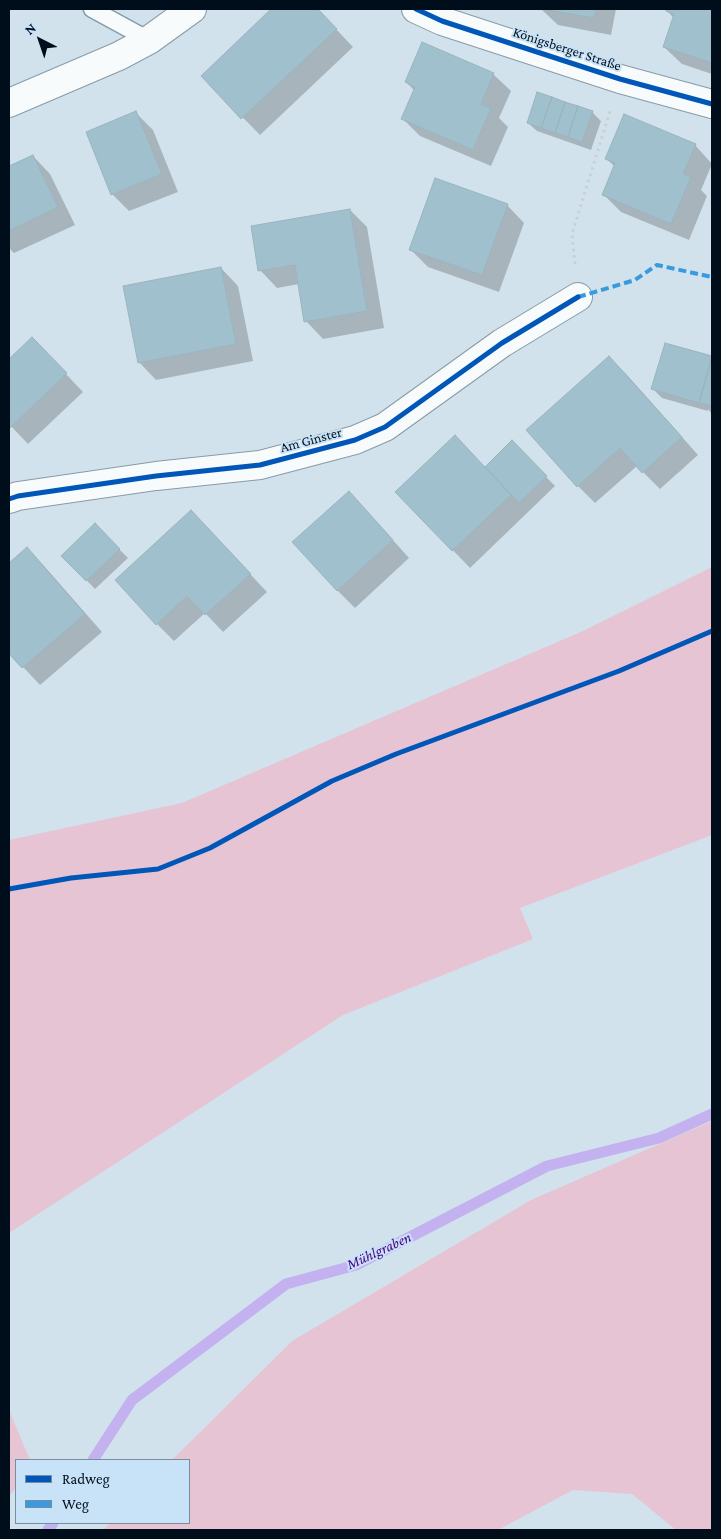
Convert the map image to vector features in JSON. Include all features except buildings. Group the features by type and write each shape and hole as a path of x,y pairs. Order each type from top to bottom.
{"street":[{"path":"9,103 119,56 148,40 192,9"},
{"name":"Königsberger Straße","path":"416,9 442,21 620,79 712,104"},
{"name":"Am Ginster","path":"9,499 18,496 156,476 260,465 355,440 385,428 502,342 578,297"}],"lane":[{"path":"92,9 148,40"}],"path":[{"path":"578,297 572,234 620,79"}],"shaded area":[{"path":"712,567 712,835 520,908 533,939 343,1015 9,1233 9,840 182,803 583,631"},
{"path":"712,1121 712,1530 676,1530 632,1494 573,1490 498,1530 103,1530 109,1524 190,1524 190,1459 173,1459 292,1341 531,1200"},
{"path":"9,1410 30,1459 15,1459 15,1488 9,1497"}],"waterway":[{"name":"Mühlgraben","path":"94,1459 132,1400 286,1284 356,1265 547,1166 659,1138 712,1114"},
{"name":"Mühlgraben","path":"48,1530 52,1524"}],"marked path":[{"path":"578,297 635,280 657,265 712,277"}],"cycle path":[{"path":"416,9 442,21 620,79 712,104"},
{"path":"9,499 18,496 156,476 260,465 355,440 385,427 502,343 578,297"},
{"path":"9,889 71,878 158,869 210,848 332,781 396,754 619,671 712,631"}]}
